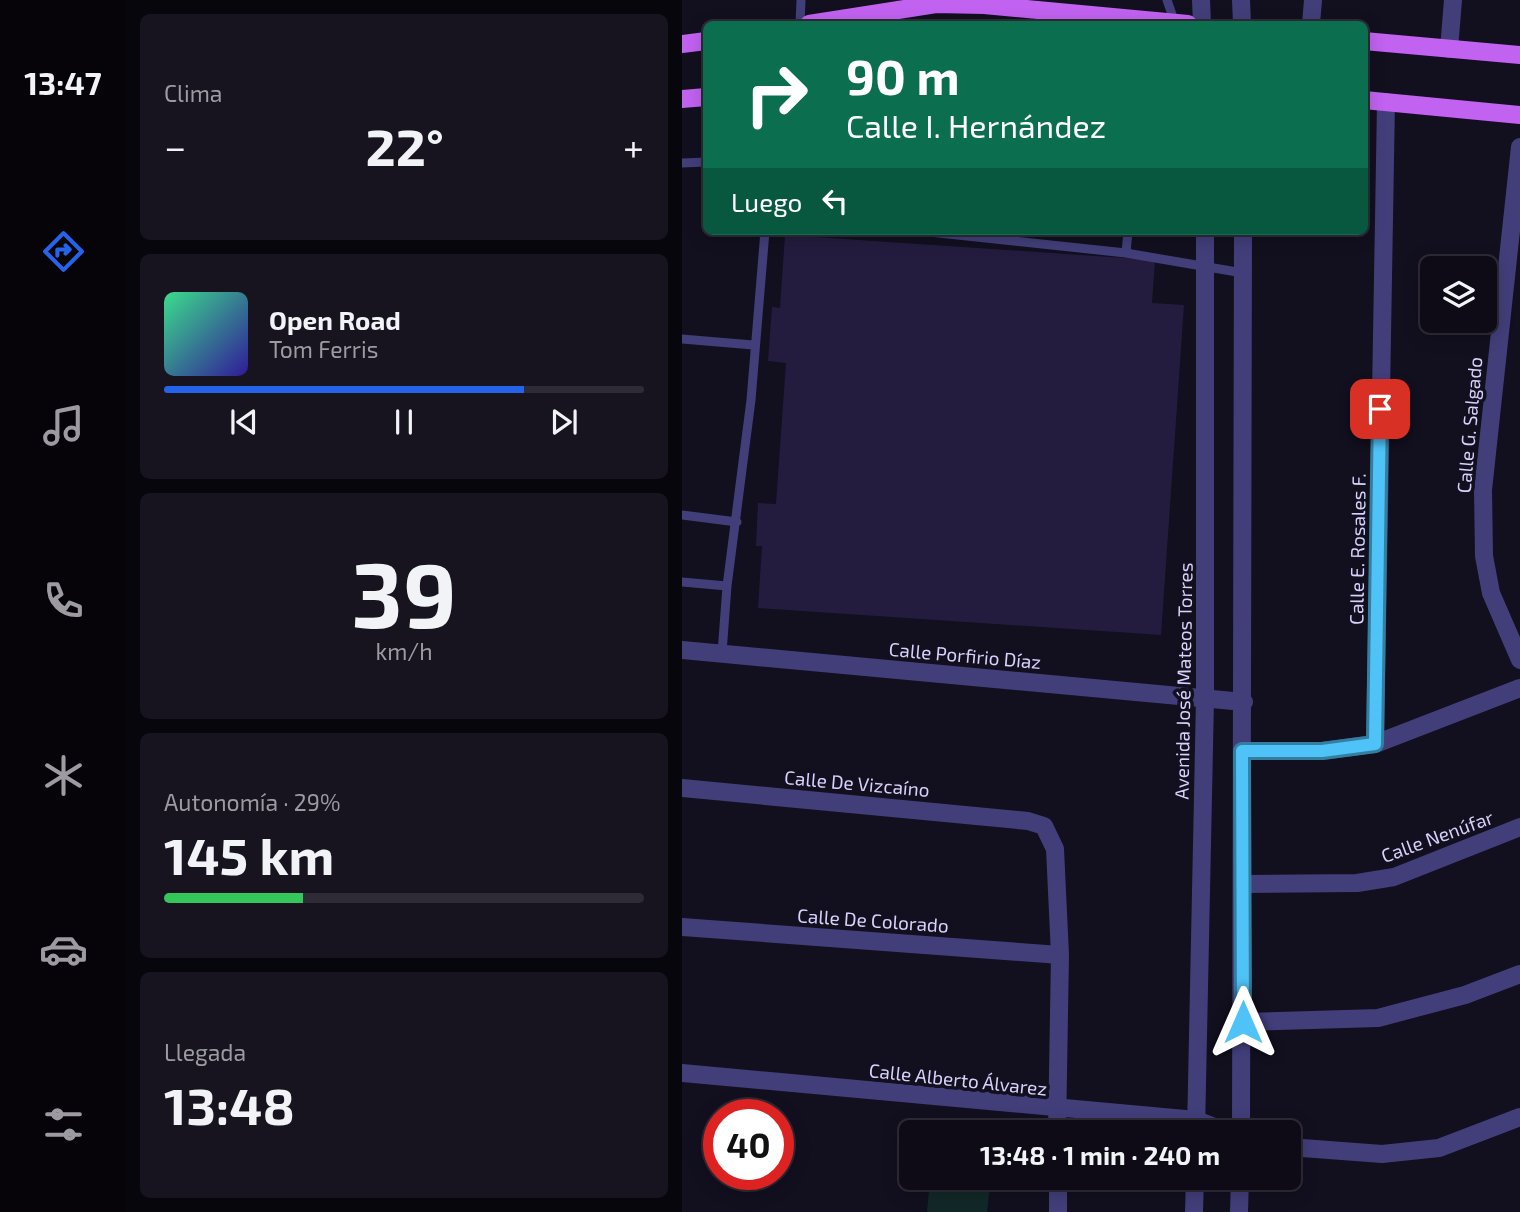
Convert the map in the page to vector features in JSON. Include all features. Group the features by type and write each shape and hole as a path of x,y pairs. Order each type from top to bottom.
{"main road":[{"path":"828,21 936,4 1065,7 1161,21"},
{"path":"682,44 703,41"},
{"path":"1368,41 1520,55"},
{"path":"682,99 703,97"},
{"path":"1368,100 1520,115"}],"street":[{"path":"1201,0 1202,21"},
{"path":"1241,0 1242,21"},
{"path":"1311,21 1313,0"},
{"path":"1449,49 1453,0"},
{"name":"Calle E. Rosales F.","path":"1375,744 1386,102"},
{"name":"Calle G. Salgado","path":"1520,147 1483,489 1484,556 1491,593 1520,660"},
{"name":"Avenida José Mateos Torres","path":"1196,1120 1205,699 1205,235"},
{"path":"1241,1120 1243,235"},
{"name":"Calle Porfirio Díaz","path":"682,650 1244,702"},
{"path":"1242,751 1322,751 1375,744 1520,688"},
{"name":"Calle De Vizcaíno","path":"682,788 1028,821 1044,825 1055,849 1060,955"},
{"name":"Calle Nenúfar","path":"1243,884 1357,883 1394,877 1520,827"},
{"name":"Calle De Colorado","path":"682,927 1060,955"},
{"path":"1057,1120 1060,955"},
{"path":"1243,1022 1378,1018 1465,995 1520,974"},
{"name":"Calle Alberto Álvarez","path":"682,1073 1144,1120"},
{"path":"1301,1148 1382,1154 1439,1148 1520,1117"},
{"path":"1058,1190 1058,1212"},
{"path":"1194,1212 1195,1190"},
{"path":"1239,1212 1240,1190"}],"lane":[{"path":"800,21 801,0"},
{"path":"1167,0 1180,21"},
{"path":"682,163 703,162"},
{"path":"722,653 727,586 751,401 753,345 765,235"},
{"path":"978,235 1017,242 1126,253 1243,273"},
{"path":"1017,242 1018,235"},
{"path":"1126,253 1128,235"},
{"path":"682,339 753,345"},
{"path":"682,515 737,522"},
{"path":"682,582 727,586"}],"green space":[{"path":"929,1190 989,1190 987,1212 927,1212"}],"building":[{"path":"785,235 1155,260 1152,303 1184,305 1161,635 758,608 762,546 756,546 758,503 776,504 786,363 768,361 772,307 780,308"}],"route":[{"path":"1243,1022 1242,751 1322,751 1375,744 1380,409"}]}
